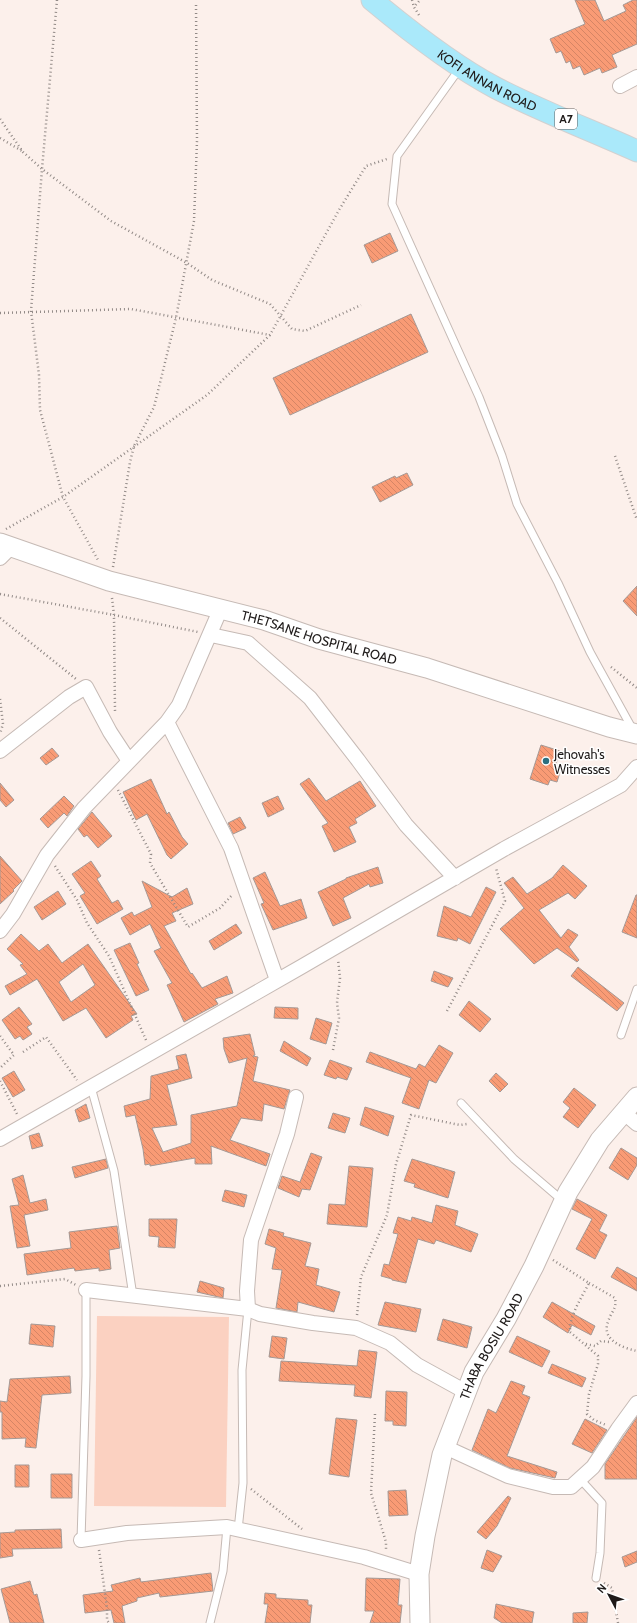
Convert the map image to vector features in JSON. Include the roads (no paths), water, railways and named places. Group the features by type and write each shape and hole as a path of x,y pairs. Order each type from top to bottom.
{"main road":[{"name":"KOFI ANNAN ROAD","path":"372,0 397,21 461,67 495,88 637,151"},
{"name":"THETSANE HOSPITAL ROAD","path":"3,545 109,581 264,620 319,639 427,668 609,727 636,734"},
{"name":"THABA BOSIU ROAD","path":"420,1623 419,1574 425,1536 445,1447 474,1372 506,1319 568,1192 600,1140 630,1118 637,1097"}],"street":[{"path":"620,86 637,77"},
{"path":"0,931 12,914 47,855 84,808 167,722 179,705 211,635 221,608"},
{"path":"211,635 248,642 310,698 406,824 455,878"},
{"path":"0,751 69,697 86,686 115,740 129,761"},
{"path":"167,722 231,848 277,980"},
{"path":"0,1139 336,947 493,855 621,785 637,767"},
{"path":"248,1309 247,1291 251,1240 287,1134 296,1097"},
{"path":"86,1290 248,1309 260,1314 356,1328 390,1343 417,1365 466,1392"},
{"path":"445,1447 508,1476 553,1486 571,1487 593,1467 618,1429 637,1404"},
{"path":"81,1540 98,1539 127,1533 233,1528 387,1563 419,1574"}],"lane":[{"path":"461,67 397,156 392,204 479,397 502,456 517,504 558,583 590,652 636,734"},
{"path":"620,1035 637,989"},
{"path":"87,1089 114,1171 133,1296"},
{"path":"461,1103 514,1159 564,1202"},
{"path":"81,1540 86,1376 86,1290"},
{"path":"210,1623 243,1483 242,1370 248,1309"},
{"path":"580,1479 602,1503 600,1553 596,1578"}],"place":[{"name":"Jehovah's Witnesses","path":"546,761"}]}
